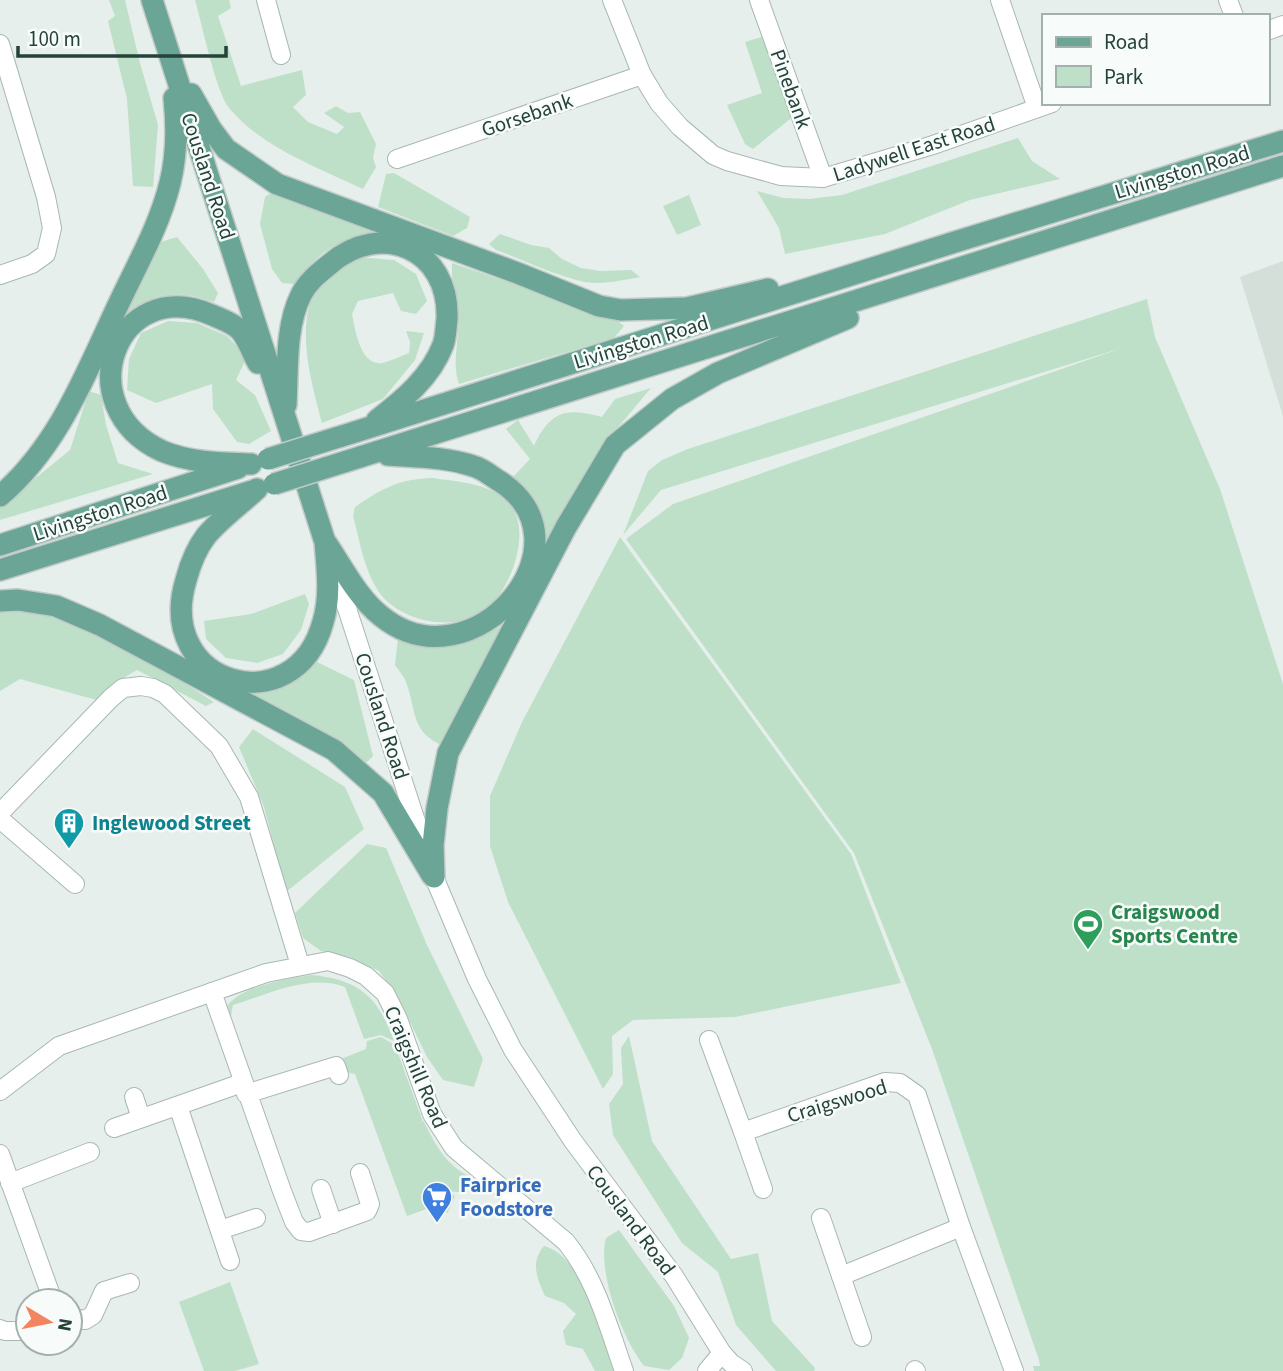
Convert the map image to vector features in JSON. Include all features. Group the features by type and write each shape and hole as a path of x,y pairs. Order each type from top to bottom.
{"main road":[{"name":"Cousland Road","path":"152,0 326,542"},
{"path":"160,29 195,103 226,149 277,184 520,274 598,306 621,310 687,308 908,257"},
{"path":"0,496 36,460 58,428 161,213 171,182 176,147 174,100 160,29"},
{"name":"Livingston Road","path":"0,545 1283,141"},
{"name":"Livingston Road","path":"0,570 1283,166"},
{"path":"286,418 294,313 307,285 348,250 360,244 394,244 421,256 439,275 447,306 444,342 437,359 415,388 360,430"},
{"path":"434,877 433,845 437,808 448,753 566,527 615,444 672,399 719,373 946,273"},
{"path":"260,461 191,460 162,450 141,438 127,424 112,394 112,360 118,344 138,319 169,307 190,307 227,321 241,331 286,418"},
{"path":"326,542 366,602 382,617 403,629 425,635 450,637 484,625 501,611 529,575 534,546 532,523 524,500 506,484 476,466 436,458 365,456"},
{"path":"266,486 206,536 190,565 182,592 180,617 187,644 200,662 213,671 248,682 274,680 297,668 315,644 323,623 328,577 326,542"},
{"path":"0,601 18,600 56,606 100,625 334,750 383,793 434,877"}],"street":[{"path":"266,0 281,55"},
{"name":"Ladywell East Road","path":"612,0 642,75 659,103 680,127 713,155 781,176 822,178 933,145 1045,106"},
{"name":"Pinebank","path":"759,0 822,178"},
{"path":"1000,0 1042,99"},
{"path":"0,44 46,197 52,228 46,254 32,264 0,275"},
{"name":"Gorsebank","path":"408,160 642,75"},
{"name":"Cousland Road","path":"326,542 434,877 477,979 513,1050 573,1141 674,1276 722,1353 743,1371"},
{"path":"0,813 123,688 141,686 165,694 219,746 249,797 300,965"},
{"path":"0,819 75,884"},
{"name":"Craigshill Road","path":"0,1091 59,1046 266,973 328,961 350,968 366,976 385,993 398,1019 437,1123 454,1148 566,1242 580,1260 596,1292 624,1371"},
{"path":"212,992 293,1222 300,1231 309,1232 367,1211 370,1204 360,1173"},
{"path":"709,1040 763,1189"},
{"path":"114,1128 178,1106 335,1066 339,1075"},
{"name":"Craigswood","path":"743,1132 885,1082 900,1083 917,1095 961,1227 1014,1371"},
{"path":"134,1097 141,1118"},
{"path":"178,1106 230,1261"},
{"path":"10,1183 89,1152"},
{"path":"0,1154 47,1287"},
{"path":"321,1189 333,1224"},
{"path":"220,1230 256,1218"},
{"path":"821,1218 862,1337"},
{"path":"841,1276 961,1227"},
{"path":"84,1320 93,1315 104,1291 130,1283"},
{"path":"707,1371 722,1353"}],"shaded area":[{"path":"1283,261 1283,416 1240,277"}],"green space":[{"path":"109,0 125,0 158,125 153,187 133,186 127,99 108,21 115,16"},
{"path":"195,0 229,0 231,8 218,16 241,86 302,70 306,95 293,107 308,122 337,134 344,127 324,113 336,106 348,113 360,112 376,144 373,158 376,167 363,189 274,145 242,122 229,108 214,73"},
{"path":"765,36 795,115 753,149 745,144 727,105 762,93 745,42"},
{"path":"1018,138 1032,161 1060,179 970,200 885,234 785,254 779,228 757,191 783,198 809,199 842,195"},
{"path":"394,173 470,217 467,228 453,236 378,207 386,174"},
{"path":"276,190 375,228 374,237 359,238 337,245 320,256 294,284 282,283 272,269 260,224 265,197"},
{"path":"689,195 701,225 677,235 663,206"},
{"path":"500,234 549,248 562,259 581,268 601,271 631,270 640,277 599,283 562,276 496,250 489,244"},
{"path":"177,237 218,293 214,302 179,295 153,301 130,313 125,310 157,243"},
{"path":"358,257 394,260 416,274 427,301 416,314 401,311 393,293 358,301 352,314 360,345 368,359 382,363 409,353 410,342 406,331 424,333 415,360 383,399 322,423 312,384 306,342 311,302 319,284 333,268"},
{"path":"452,263 614,318 624,326 614,338 459,384 456,368 458,318"},
{"name":"Craigswood Sports Centre","path":"1147,299 1155,337 1220,489 1283,684 1283,1371 1034,1371 1033,1366 1040,1366 1039,1360 932,1049 854,853 626,539 673,504 1122,348 661,490 623,535 648,471 662,460 688,449"},
{"path":"168,321 197,323 227,336 247,357 236,380 255,395 271,431 249,444 237,442 213,409 212,384 156,403 127,390 129,359 141,333"},
{"path":"651,388 615,431 545,555 533,502 513,477 530,459 506,429 518,420 534,446 546,425 560,415 578,412 602,417 615,399"},
{"path":"89,391 101,395 106,425 118,463 153,474 0,520 0,507 70,450"},
{"path":"433,478 475,485 496,492 511,506 517,517 519,544 505,586 488,607 463,620 433,622 419,619 392,606 376,588 367,568 353,516 355,507 383,490 410,480"},
{"path":"620,537 851,854 901,983 735,1017 633,1020 612,1036 613,1074 603,1089 508,902 490,846 490,796 522,722"},
{"path":"305,594 309,604 301,630 283,654 257,663 226,658 206,639 204,621 251,614"},
{"path":"17,610 59,617 112,637 214,702 206,706 137,670 115,683 100,701 20,679 0,691 0,612"},
{"path":"508,622 442,745 432,740 420,728 406,682 395,665 398,638 455,644 479,637"},
{"path":"317,662 354,680 373,756 365,764 253,696 256,688 282,686"},
{"path":"253,729 345,787 364,829 286,892 264,807 239,747"},
{"path":"367,844 386,848 427,945 483,1059 474,1087 443,1080 427,1057 398,997 379,971 349,957 321,951 303,938 295,913"},
{"path":"312,975 343,981 365,993 381,1013 394,1041 381,1035 364,1039 345,987 331,983 317,982 288,987 233,1005 230,1021 226,1009 231,1001 240,995 264,985"},
{"path":"629,1036 652,1141 731,1259 758,1253 772,1321 815,1368 814,1371 776,1371 736,1325 718,1272 682,1243 613,1135 609,1104 623,1084 621,1048"},
{"path":"381,1037 395,1045 422,1119 421,1124 423,1120 448,1160 471,1177 472,1187 458,1192 448,1191 455,1196 446,1213 443,1203 407,1216 355,1074 346,1072 341,1059 366,1049 367,1041"},
{"path":"619,1230 674,1306 689,1338 682,1358 669,1370 644,1366 628,1339 613,1304 604,1252 606,1238"},
{"path":"544,1246 558,1253 571,1265 581,1281 590,1299 614,1371 595,1371 583,1349 566,1345 563,1331 576,1314 564,1303 545,1296 537,1277 536,1264"},
{"path":"230,1282 259,1364 235,1371 204,1371 179,1302"}],"place":[{"name":"Inglewood Street","path":"69,850"},
{"name":"Craigswood Sports Centre","path":"1088,951"},
{"name":"Fairprice Foodstore","path":"437,1224"}]}
